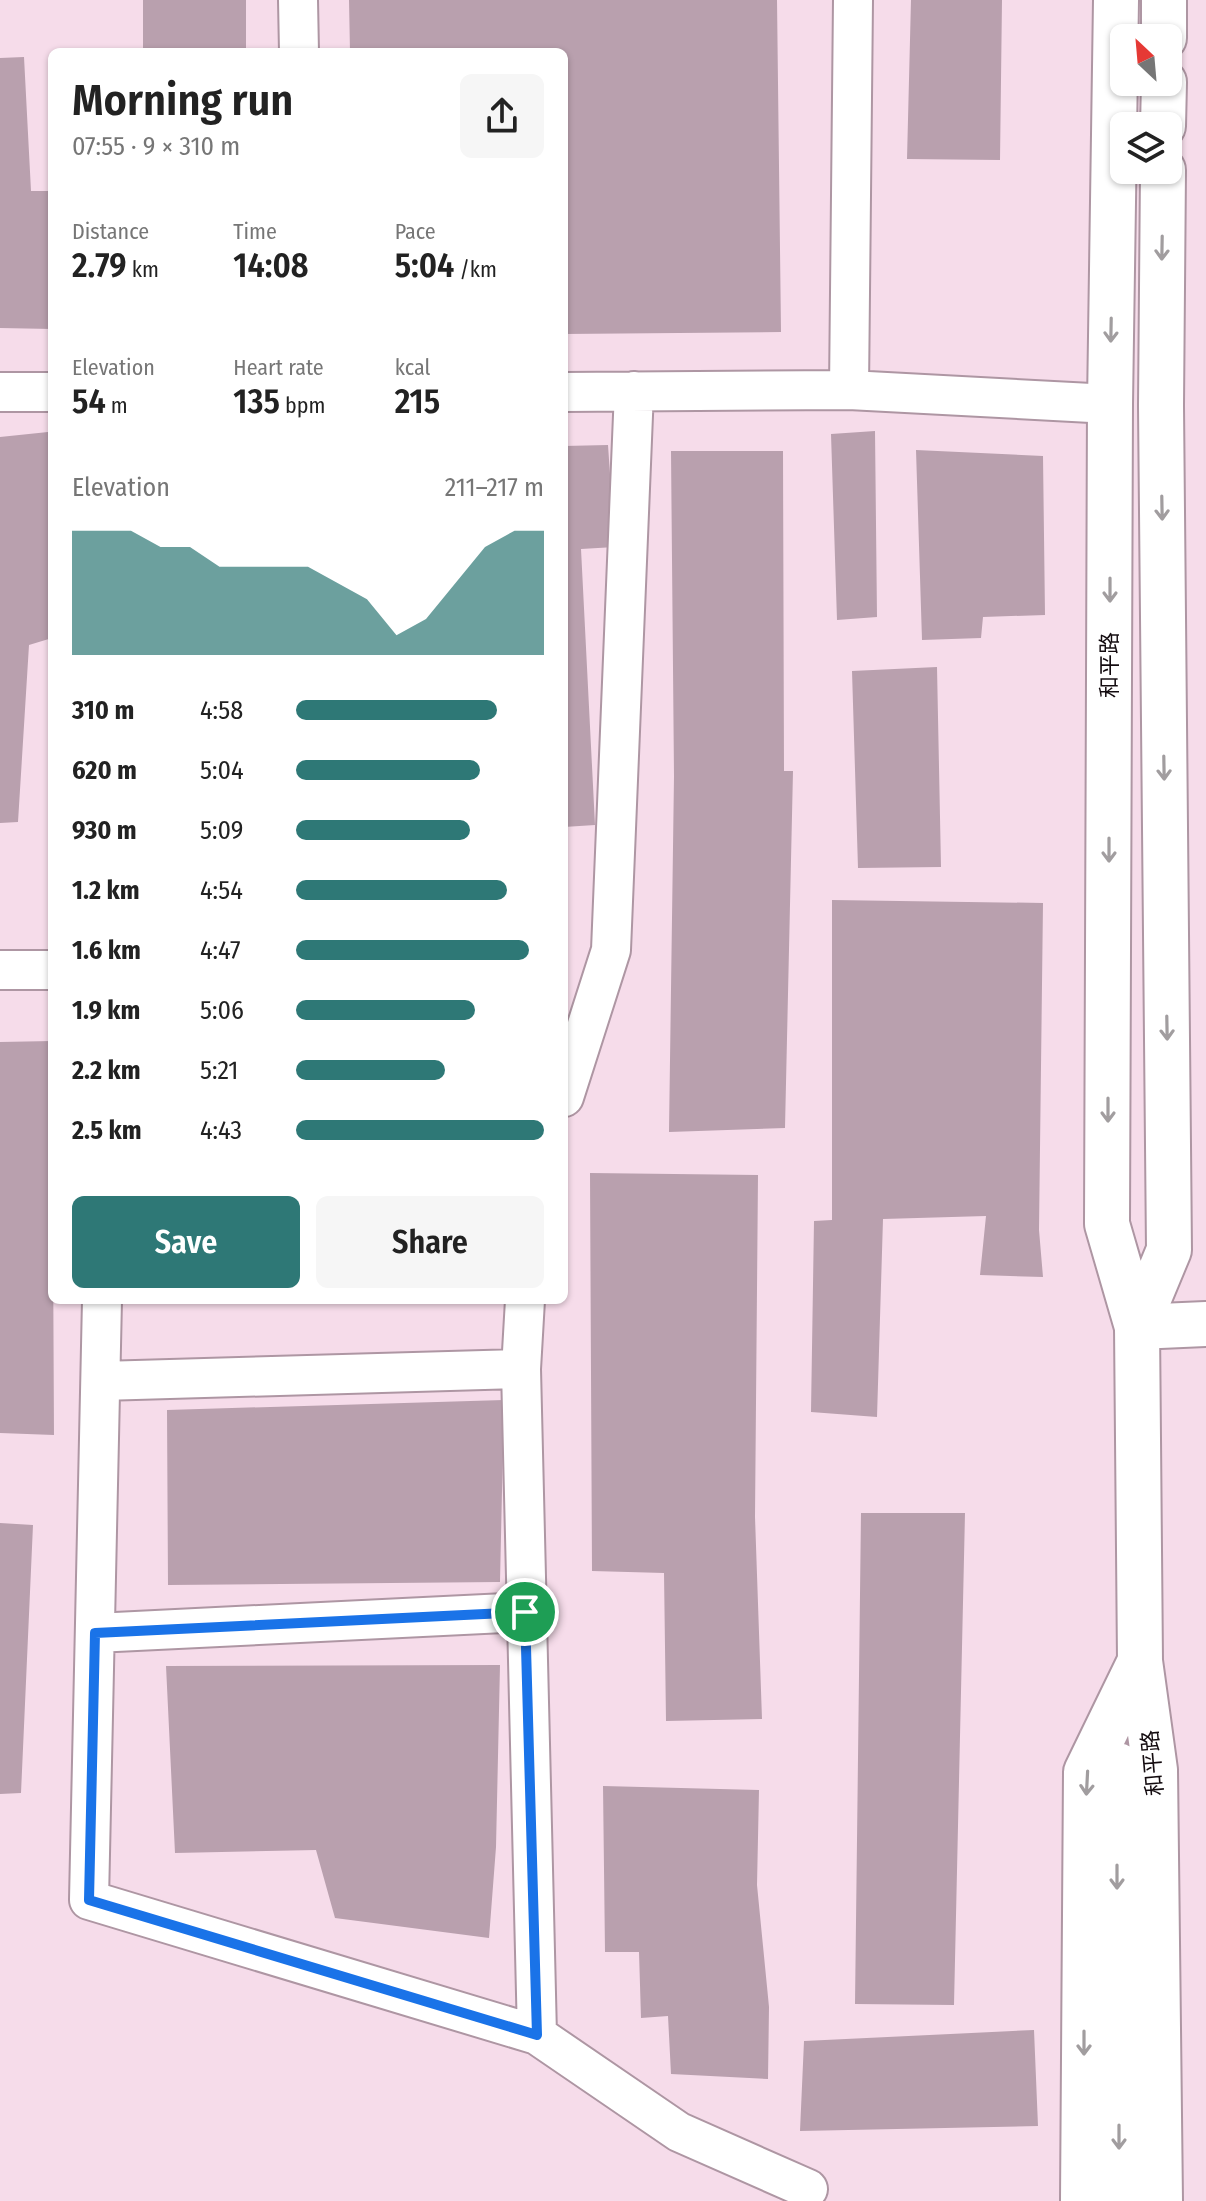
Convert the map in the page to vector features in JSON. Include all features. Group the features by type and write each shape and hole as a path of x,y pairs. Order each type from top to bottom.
{"main road":[{"name":"和平路","path":"1116,0 1110,404 1107,1224 1137,1327 1140,1661 1155,1770 1160,2201"},
{"path":"1164,0 1164,24"},
{"name":"和平路","path":"1137,1327 1169,1250 1161,406 1163,184"},
{"path":"1137,1327 1206,1324"},
{"path":"1083,2201 1086,1772 1140,1661"},
{"path":"1120,2201 1116,1773 1140,1661"}],"street":[{"path":"298,0 299,48"},
{"path":"849,390 853,0"},
{"path":"568,392 849,390 1110,404"},
{"path":"568,1084 611,950 634,391"},
{"path":"0,392 48,392"},
{"path":"0,970 48,970"},
{"path":"102,1304 89,1900 537,2035 679,2132 808,2189"},
{"path":"525,1304 521,1369 525,1612 537,2035"},
{"path":"101,1381 521,1369"},
{"path":"95,1633 525,1612"}],"building":[{"path":"143,0 246,0 246,48 143,48"},
{"path":"349,0 777,0 781,332 568,334 568,48 350,48"},
{"path":"911,0 1002,0 1000,160 907,159"},
{"path":"24,57 31,191 48,191 48,329 0,328 0,58"},
{"path":"875,431 877,617 837,620 831,434"},
{"path":"48,432 48,639 29,645 18,822 0,823 0,437"},
{"path":"608,445 615,547 581,549 595,825 568,827 568,446"},
{"path":"916,450 1043,456 1045,615 983,617 981,638 922,640"},
{"path":"671,451 783,451 784,771 793,771 785,1128 669,1132 674,776"},
{"path":"937,667 941,867 858,868 852,671"},
{"path":"832,900 1043,903 1039,1230 1043,1277 980,1275 986,1216 883,1219 877,1417 811,1412 814,1221 832,1220"},
{"path":"48,1041 48,1304 53,1304 54,1435 0,1433 0,1042"},
{"path":"590,1173 758,1175 755,1517 762,1719 666,1721 664,1573 592,1571"},
{"path":"504,1400 500,1582 168,1585 167,1410"},
{"path":"861,1513 965,1513 954,2005 855,2004"},
{"path":"0,1523 33,1525 21,1793 0,1794"},
{"path":"500,1665 496,1847 489,1938 335,1918 316,1850 175,1853 166,1666"},
{"path":"603,1786 759,1790 757,1885 769,2007 768,2079 671,2074 668,2016 641,2018 639,1952 605,1952"},
{"path":"1034,2030 1038,2126 800,2131 804,2041"}],"route":[{"path":"525,1612 537,2035 89,1900 95,1633 525,1612"}]}
